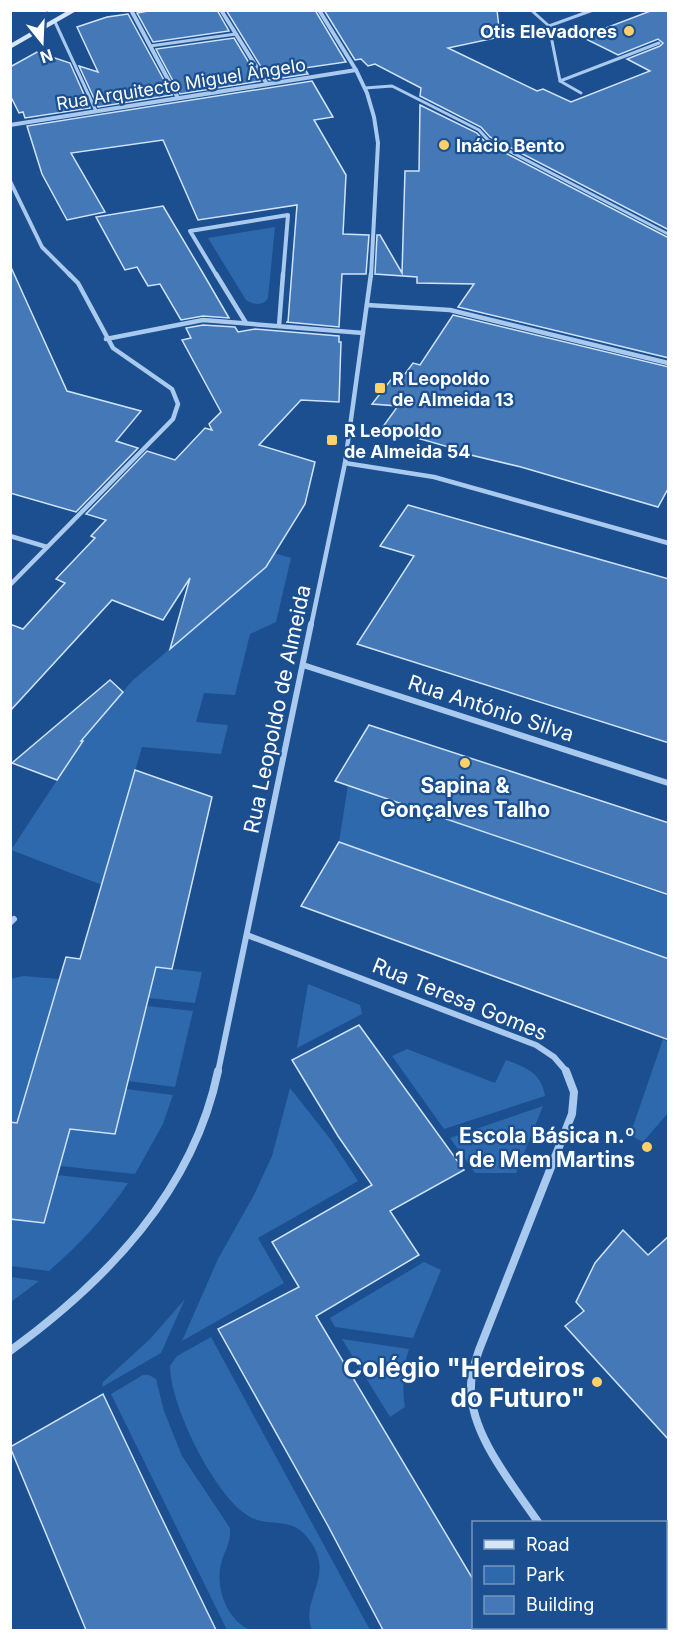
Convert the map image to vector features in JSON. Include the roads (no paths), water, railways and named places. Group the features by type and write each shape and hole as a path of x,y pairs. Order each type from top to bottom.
{"street":[{"path":"10,47 75,10"},
{"path":"130,10 178,98"},
{"path":"221,10 267,84"},
{"name":"Rua Leopoldo de Almeida","path":"10,1351 73,1304 121,1257 151,1219 185,1166 200,1135 212,1097 345,463 373,263 378,143 374,117 365,88 356,70 319,10"},
{"name":"Rua Arquitecto Miguel Ângelo","path":"10,125 356,70"},
{"path":"10,181 42,247 78,283 106,339 122,356 172,388 178,398 178,408 173,419 10,585"},
{"path":"246,323 190,231 288,215 279,326"},
{"path":"367,305 460,312 669,363"},
{"path":"106,339 195,321 363,333"},
{"path":"345,463 434,477 669,543"},
{"path":"10,536 47,547"},
{"name":"Rua António Silva","path":"303,665 669,783"},
{"name":"Rua Teresa Gomes","path":"247,935 536,1045 560,1062 569,1074 574,1088 575,1102 572,1114 472,1371 470,1394 475,1418 486,1440 537,1521"}],"lane":[{"path":"531,10 549,26 560,81 581,93"},
{"path":"549,26 593,10"},
{"path":"55,22 96,111"},
{"path":"150,46 236,34"},
{"path":"560,81 659,43"},
{"path":"365,88 392,86 478,130 488,140 669,234"}],"place":[{"name":"Otis Elevadores","path":"629,31"},
{"name":"Inácio Bento","path":"444,145"},
{"name":"R Leopoldo de Almeida 13","path":"380,388"},
{"name":"R Leopoldo de Almeida 54","path":"332,440"},
{"name":"Sapina & Gonçalves Talho","path":"465,763"},
{"name":"Escola Básica n.º 1 de Mem Martins","path":"647,1147"},
{"name":"Colégio \"Herdeiros do Futuro\"","path":"597,1382"}]}
